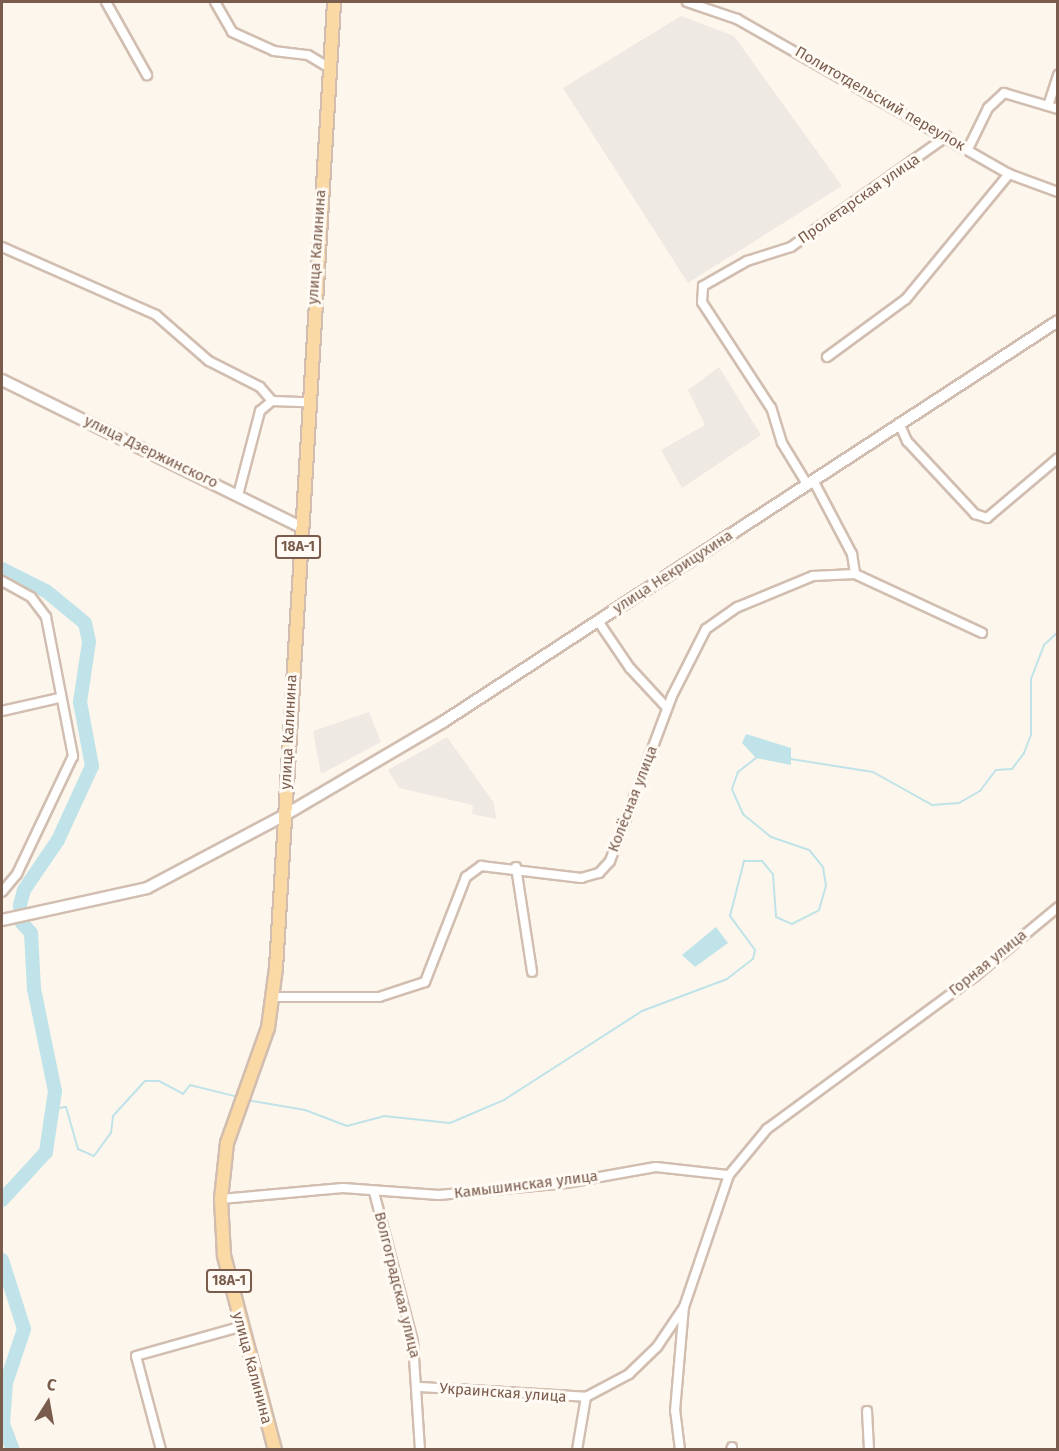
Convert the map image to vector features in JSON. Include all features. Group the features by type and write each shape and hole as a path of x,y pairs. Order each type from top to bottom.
{"main road":[{"name":"улица Калинина","path":"275,1449 239,1327 224,1255 221,1199 226,1143 268,1028 272,997 285,815 306,402 334,2"}],"street":[{"path":"106,2 147,75"},
{"path":"215,2 232,32 274,51 308,55 330,68"},
{"name":"Политотдельский переулок","path":"687,2 702,5 946,136 1009,174 1058,192"},
{"path":"1048,106 1058,75"},
{"path":"968,149 988,108 1004,93 1058,109"},
{"name":"Пролетарская улица","path":"810,482 782,443 771,408 702,302 703,286 747,261 791,247 946,136"},
{"path":"827,357 906,299 1009,174"},
{"path":"2,247 113,294 184,335 209,361 260,387 272,401 306,402"},
{"name":"улица Некрицухина","path":"2,920 147,888 285,815 598,621 1058,321"},
{"name":"улица Дзержинского","path":"2,380 299,526"},
{"path":"238,495 254,425 272,401"},
{"path":"899,423 907,441 975,514 987,518 1058,458"},
{"path":"810,482 852,554 855,574"},
{"name":"Колёсная улица","path":"272,997 379,997 425,982 466,877 481,866 516,867 581,878 599,873 610,861 668,708 706,629 720,616 813,576 855,574 982,633"},
{"path":"2,581 31,597 46,617 58,660 59,698 73,756 17,874 2,892"},
{"path":"598,621 630,668 668,708"},
{"path":"2,711 59,698"},
{"path":"516,867 532,972"},
{"name":"Горная улица","path":"729,1175 767,1129 917,1019 1058,907"},
{"name":"Камышинская улица","path":"221,1199 343,1188 439,1195 566,1184 656,1167 729,1175"},
{"name":"Украинская улица","path":"420,1387 586,1397 629,1374 657,1347 684,1307 729,1175"},
{"name":"Волгоградская улица","path":"374,1192 413,1342 420,1387 419,1448"},
{"path":"680,1449 675,1411 684,1307"},
{"path":"161,1449 136,1356 239,1327"},
{"name":"Украинская улица","path":"577,1449 586,1397"},
{"path":"867,1412 869,1449"}],"shaded area":[{"path":"681,16 734,36 842,186 688,283 563,88"},
{"path":"719,367 761,435 682,488 661,450 705,425 688,390"},
{"path":"369,712 381,742 321,774 313,731"},
{"path":"447,737 494,803 496,819 472,814 473,805 399,788 388,770"}],"water":[{"path":"746,734 791,748 791,765 756,758 742,743"},
{"path":"716,927 728,943 695,967 682,955"}],"waterway":[{"path":"2,569 46,591 85,623 89,642 80,702 92,766 58,840 24,890 20,905 22,923 31,933 34,989 55,1091 46,1152 2,1200"},
{"path":"791,759 873,772 932,805 959,803 980,791 996,770 1012,769 1024,753 1031,735 1031,679 1044,645 1058,632"},
{"path":"246,1100 305,1110 347,1126 384,1116 450,1123 504,1100 642,1011 727,979 753,959 755,950 730,916 744,861 762,861 773,874 776,917 792,924 819,910 826,886 823,867 809,850 771,837 743,814 732,789 738,772 756,758"},
{"path":"52,1109 66,1107 78,1149 94,1156 111,1133 113,1116 145,1081 159,1081 183,1094 190,1085 238,1097"},
{"path":"2,1260 24,1329 6,1383 3,1424 13,1450"}]}
